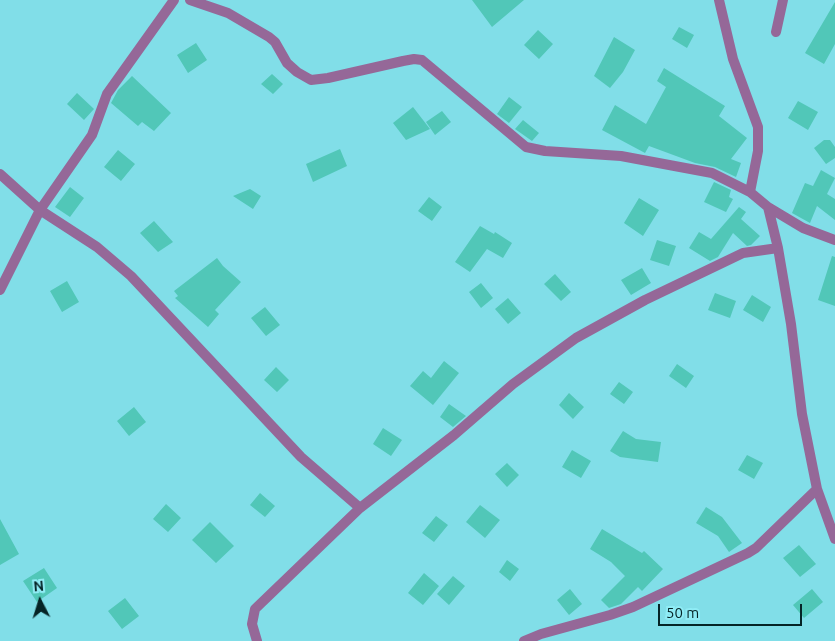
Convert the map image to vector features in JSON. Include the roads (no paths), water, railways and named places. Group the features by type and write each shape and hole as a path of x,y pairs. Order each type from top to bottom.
{"street":[{"path":"0,290 40,210 92,135 107,94 174,0"},
{"path":"190,0 228,13 269,36 275,42 286,63 311,80 414,59 422,60 526,147 545,151 621,156 712,173 750,192 768,207 803,228 835,240"},
{"path":"718,0 733,59 758,127 758,150 750,192"},
{"path":"776,32 783,0"},
{"path":"0,174 40,210 97,247 131,276 301,457 360,508"},
{"path":"768,207 778,248 791,324 802,414 817,489 835,539"},
{"path":"257,641 252,624 255,609 360,508 454,435 513,384 576,338 645,300 743,253 778,248"},
{"path":"524,641 542,634 610,616 633,607 748,553 756,548 817,489"}]}
